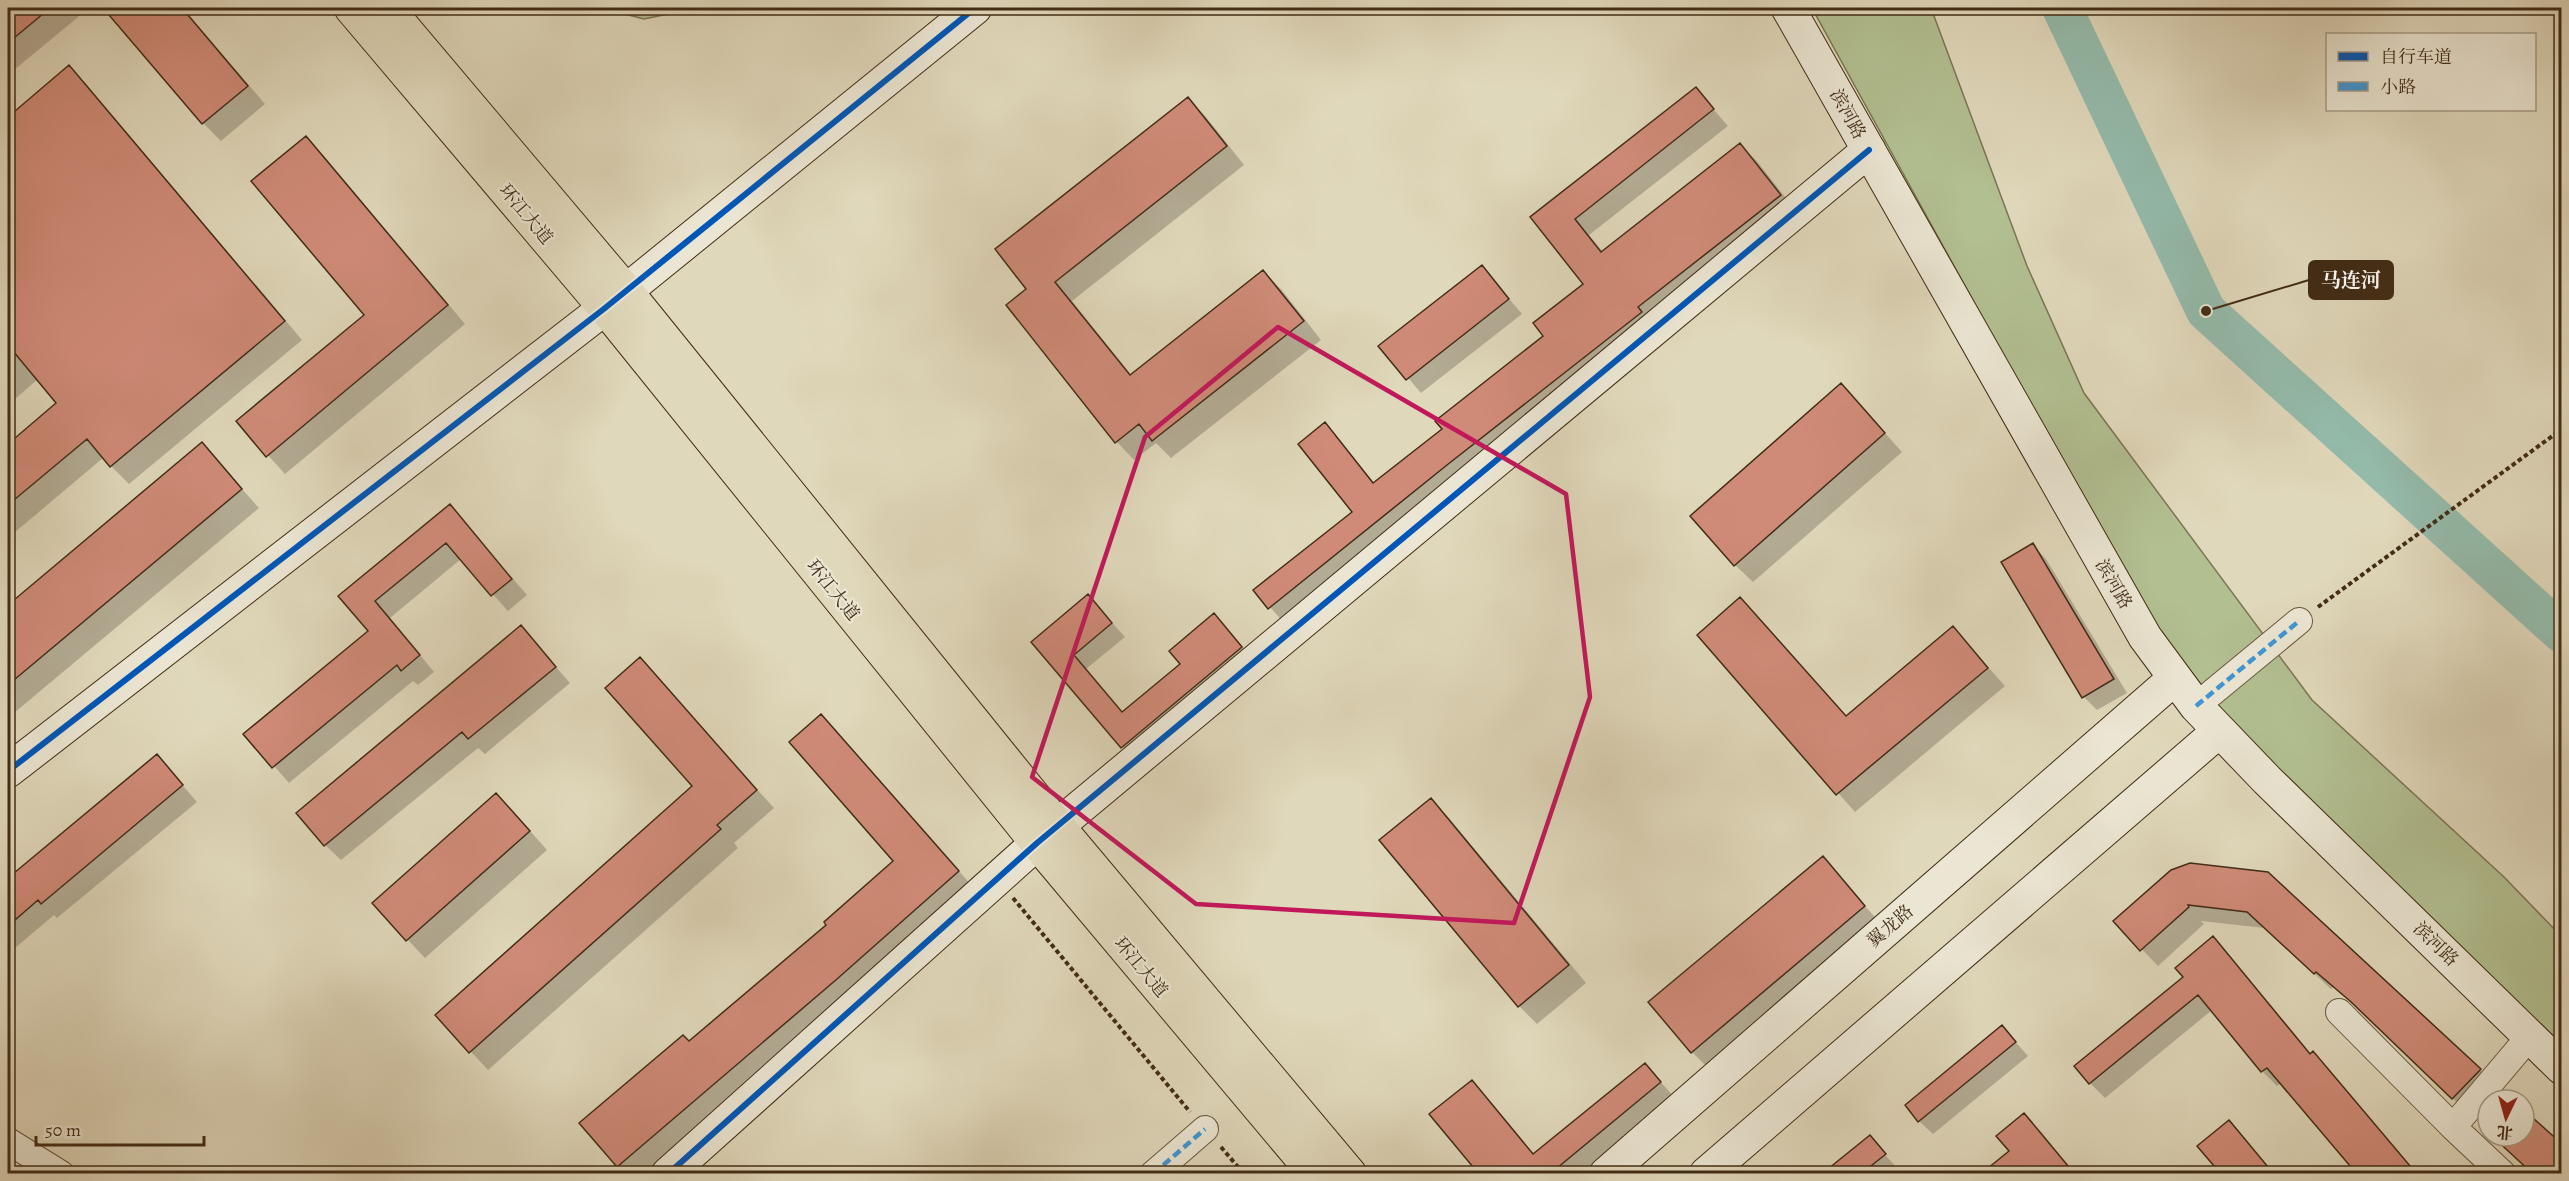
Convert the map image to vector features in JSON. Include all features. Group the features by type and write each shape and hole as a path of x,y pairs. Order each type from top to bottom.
{"highway":[{"name":"环江大道","path":"351,8 616,299"},
{"name":"环江大道","path":"387,8 616,299 1047,834 1315,1173"},
{"name":"环江大道","path":"1047,834 1350,1173"}],"main road":[{"path":"8,771 616,299 975,8"},
{"name":"滨河路","path":"1788,8 2145,638 2196,706 2267,780 2562,1068"},
{"path":"668,1173 1047,834 1869,150"},
{"name":"翼龙路","path":"1606,1173 2175,678"},
{"path":"1706,1173 2220,731"}],"street":[{"path":"2196,706 2299,621"},
{"path":"2339,1012 2453,1127 2503,1173"},
{"path":"2453,1127 2530,1036"},
{"path":"1153,1173 1205,1129"},
{"path":"8,1141 61,1173"}],"path":[{"path":"2299,621 2562,429"},
{"path":"997,879 1244,1173"}],"highlighted area":[{"path":"1278,327 1566,494 1590,697 1514,923 1196,904 1032,777 1145,437"}],"green space":[{"path":"601,8 697,8 644,19"},
{"path":"1812,8 1931,8 2027,266 2084,393 2312,700 2504,877 2561,936 2561,1043 2291,790 2156,633"}],"building":[{"path":"8,8 50,8 8,43"},
{"path":"103,8 182,8 248,86 202,124"},
{"path":"69,65 285,321 110,467 87,439 8,505 8,444 56,403 8,345 8,117"},
{"path":"1696,87 1714,109 1575,219 1601,252 1740,143 1781,195 1638,307 1642,312 1268,609 1253,590 1352,512 1298,444 1325,422 1373,483 1442,429 1435,421 1543,336 1533,323 1583,284 1530,217"},
{"path":"1188,97 1227,146 1055,282 1130,375 1263,270 1304,321 1152,441 1139,424 1115,443 1006,305 1026,289 995,249"},
{"path":"306,136 448,305 266,457 236,421 364,315 251,181"},
{"path":"1482,265 1509,299 1406,380 1378,346"},
{"path":"1841,383 1885,433 1734,566 1690,516"},
{"path":"202,442 242,489 8,685 8,605"},
{"path":"450,504 512,579 491,596 446,543 375,601 420,655 401,671 397,665 272,768 243,734 368,631 338,596"},
{"path":"2033,543 2114,679 2082,698 2001,562"},
{"path":"1088,594 1112,623 1074,655 1122,712 1180,664 1169,651 1214,613 1242,647 1121,748 1031,642"},
{"path":"1740,597 1846,716 1953,626 1988,668 1836,795 1697,635"},
{"path":"521,625 556,667 468,739 462,732 324,846 296,813"},
{"path":"640,657 757,790 717,825 721,829 469,1053 435,1015 692,786 605,688"},
{"path":"821,714 959,871 837,979 617,1167 579,1123 683,1035 689,1041 826,925 824,922 893,861 789,742"},
{"path":"157,754 183,785 41,904 38,900 8,926 8,878"},
{"path":"496,793 530,831 406,941 372,903"},
{"path":"1431,798 1569,965 1518,1007 1379,840"},
{"path":"1823,856 1865,906 1691,1053 1648,1002"},
{"path":"2190,863 2268,872 2481,1069 2452,1099 2350,1001 2316,972 2314,974 2247,912 2188,905 2189,907 2140,951 2113,921 2171,870"},
{"path":"2213,936 2310,1054 2313,1051 2416,1173 2356,1173 2267,1068 2261,1072 2198,995 2089,1084 2074,1066 2183,977 2175,968"},
{"path":"2002,1025 2016,1042 1918,1122 1905,1105"},
{"path":"1645,1063 1661,1082 1551,1173 1478,1173 1429,1114 1472,1080 1533,1154"},
{"path":"2024,1113 2068,1166 2059,1173 1982,1173 2009,1151 1996,1136"},
{"path":"2229,1120 2273,1173 2220,1173 2197,1146"},
{"path":"2536,1121 2562,1144 2562,1173 2532,1173 2505,1148 2536,1148"},
{"path":"1870,1135 1886,1154 1862,1173 1823,1173"}],"waterway":[{"path":"2062,8 2206,311 2562,633"}],"marked path":[{"path":"2196,706 2299,621"},
{"path":"1153,1174 1205,1129"}],"cycle path":[{"path":"8,771 605,308 975,8"},
{"path":"668,1174 1037,843 1869,150"}],"place":[{"name":"马连河","path":"2206,311"}]}
